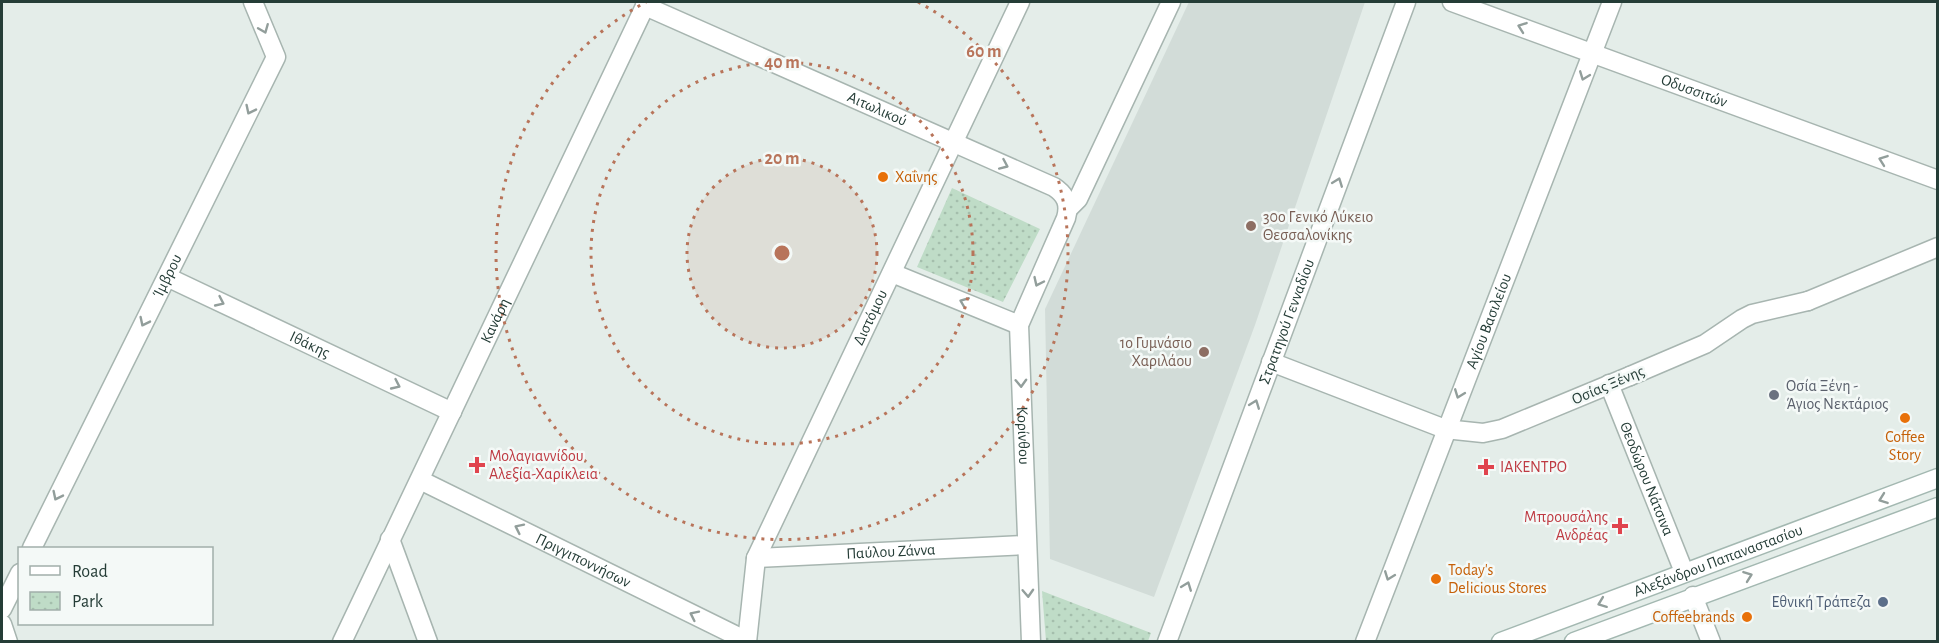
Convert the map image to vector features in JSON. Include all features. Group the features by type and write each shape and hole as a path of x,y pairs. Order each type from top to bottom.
{"street":[{"name":"Ίμβρου","path":"33,547 276,57 253,2"},
{"name":"Διστόμου","path":"747,641 756,558 1020,2"},
{"path":"1068,209 1078,199 1171,2"},
{"name":"Στρατηγού Γενναδίου","path":"1167,642 1406,2"},
{"name":"Οδυσσιτών","path":"1452,2 1938,180"},
{"name":"Αγίου Βασιλείου","path":"1365,642 1445,429 1612,2"},
{"name":"Αιτωλικού","path":"646,4 1054,187 1067,200 1068,209"},
{"name":"Κανάρη","path":"342,642 646,4"},
{"name":"Κορίνθου","path":"1031,642 1019,325 1058,239 1068,209"},
{"name":"Οσίας Ξένης","path":"1271,362 1445,429 1483,433 1496,431 1705,344 1752,314 1808,301 1938,247"},
{"path":"892,273 1019,325"},
{"name":"Ιθάκης","path":"167,277 452,412"},
{"name":"Θεοδώρου Νάτσινα","path":"1609,384 1684,572"},
{"name":"Αλεξάνδρου Παπαναστασίου","path":"1501,642 1938,478"},
{"name":"Πριγγιποννήσων","path":"420,480 747,641"},
{"name":"Αλεξάνδρου Παπαναστασίου","path":"1574,642 1938,507"},
{"path":"390,539 428,642"},
{"name":"Παύλου Ζάννα","path":"756,558 1026,544"},
{"path":"2,609 18,577"},
{"path":"1693,596 1711,642"},
{"path":"2,624 8,642"}],"shaded area":[{"path":"1189,2 1365,2 1255,325 1154,597 1050,559 1045,309"}],"green space":[{"path":"952,188 1040,229 1003,302 917,267"},
{"path":"1042,591 1151,633 1148,641 1046,641"}],"place":[{"name":"Χαΐνης","path":"883,177"},
{"name":"30ο Γενικό Λύκειο Θεσσαλονίκης","path":"1251,226"},
{"name":"1ο Γυμνάσιο Χαριλάου","path":"1204,352"},
{"name":"Οσία Ξένη - Άγιος Νεκτάριος","path":"1774,395"},
{"name":"Coffee Story","path":"1905,418"},
{"name":"Μολαγιαννίδου Αλεξία-Χαρίκλεια","path":"477,465"},
{"name":"ΙΑΚΕΝΤΡΟ","path":"1486,467"},
{"name":"Μπρουσάλης Ανδρέας","path":"1620,526"},
{"name":"Today's Delicious Stores","path":"1436,579"},
{"name":"Εθνική Τράπεζα","path":"1883,602"},
{"name":"Coffeebrands","path":"1747,617"}]}
